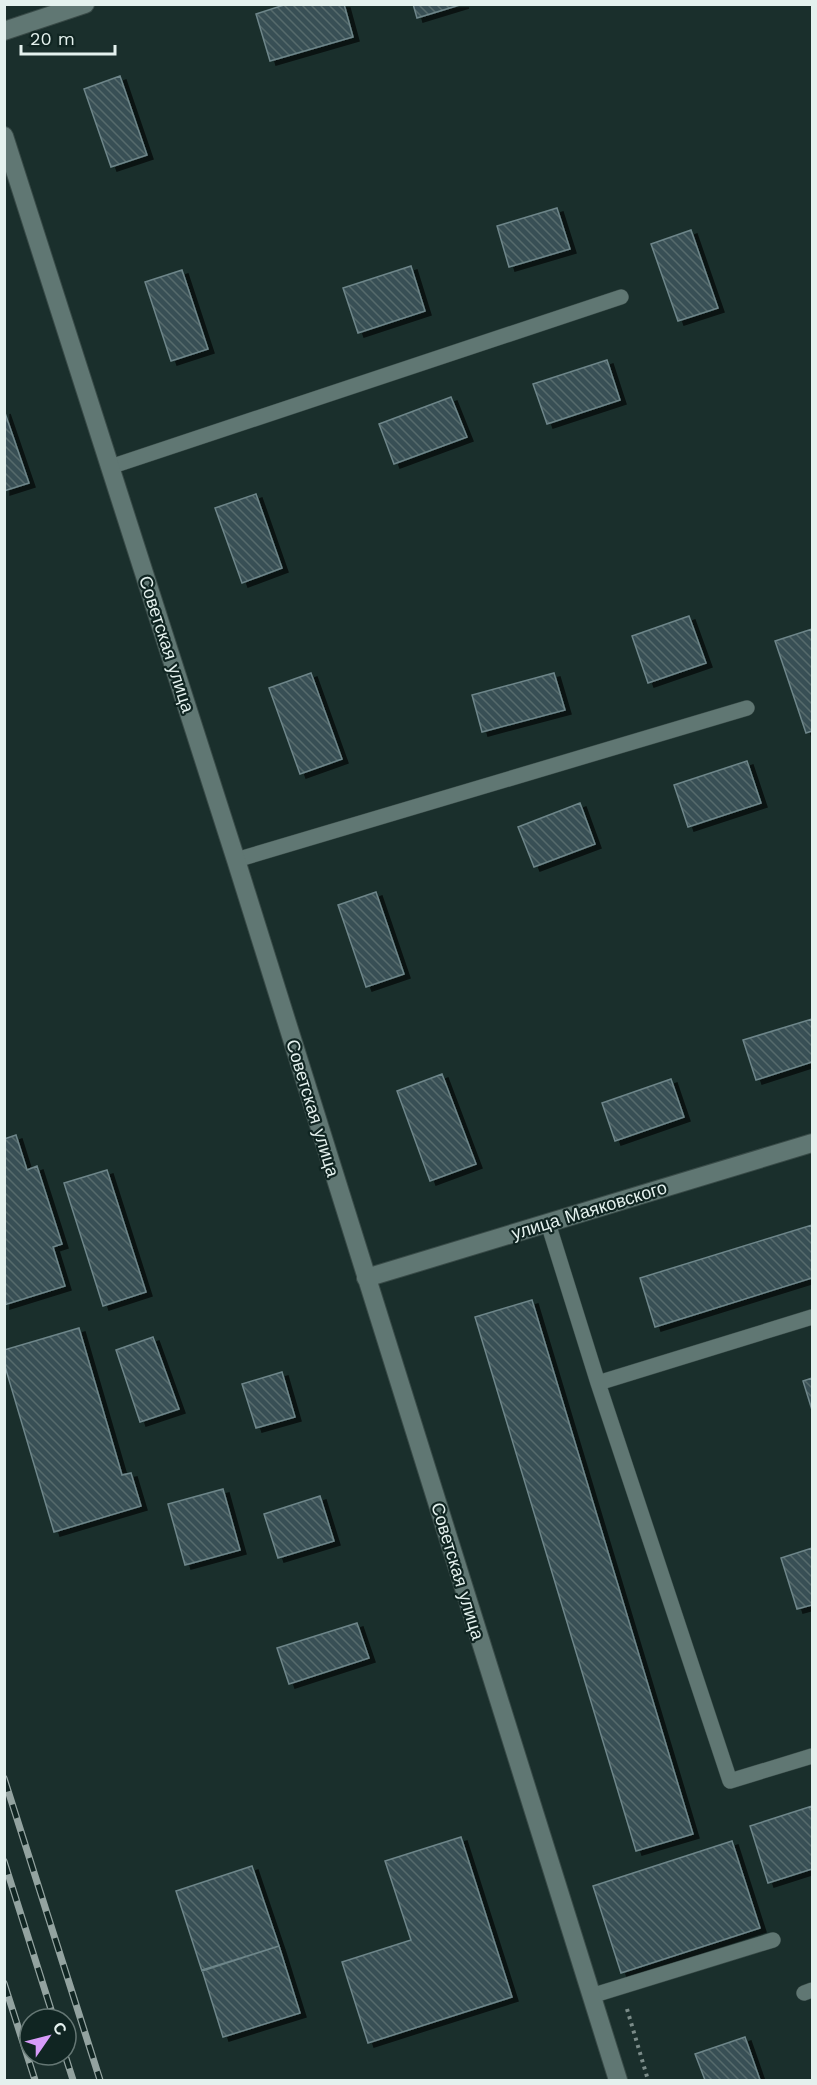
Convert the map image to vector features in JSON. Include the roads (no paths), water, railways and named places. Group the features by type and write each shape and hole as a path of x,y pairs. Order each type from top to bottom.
{"street":[{"path":"4,31 85,4"},
{"name":"Советская улица","path":"4,136 236,860 618,2080"},
{"name":"улица Маяковского","path":"366,1278 813,1143"}],"lane":[{"path":"110,467 621,297"},
{"path":"236,860 747,708"},
{"path":"548,1223 598,1383 730,1781 813,1756"},
{"path":"598,1383 813,1317"},
{"path":"591,1996 772,1940"}],"railway":[{"path":"4,1778 100,2080"},
{"path":"4,1861 50,2007"},
{"path":"4,1983 35,2080"},
{"path":"69,2067 73,2080"}]}
